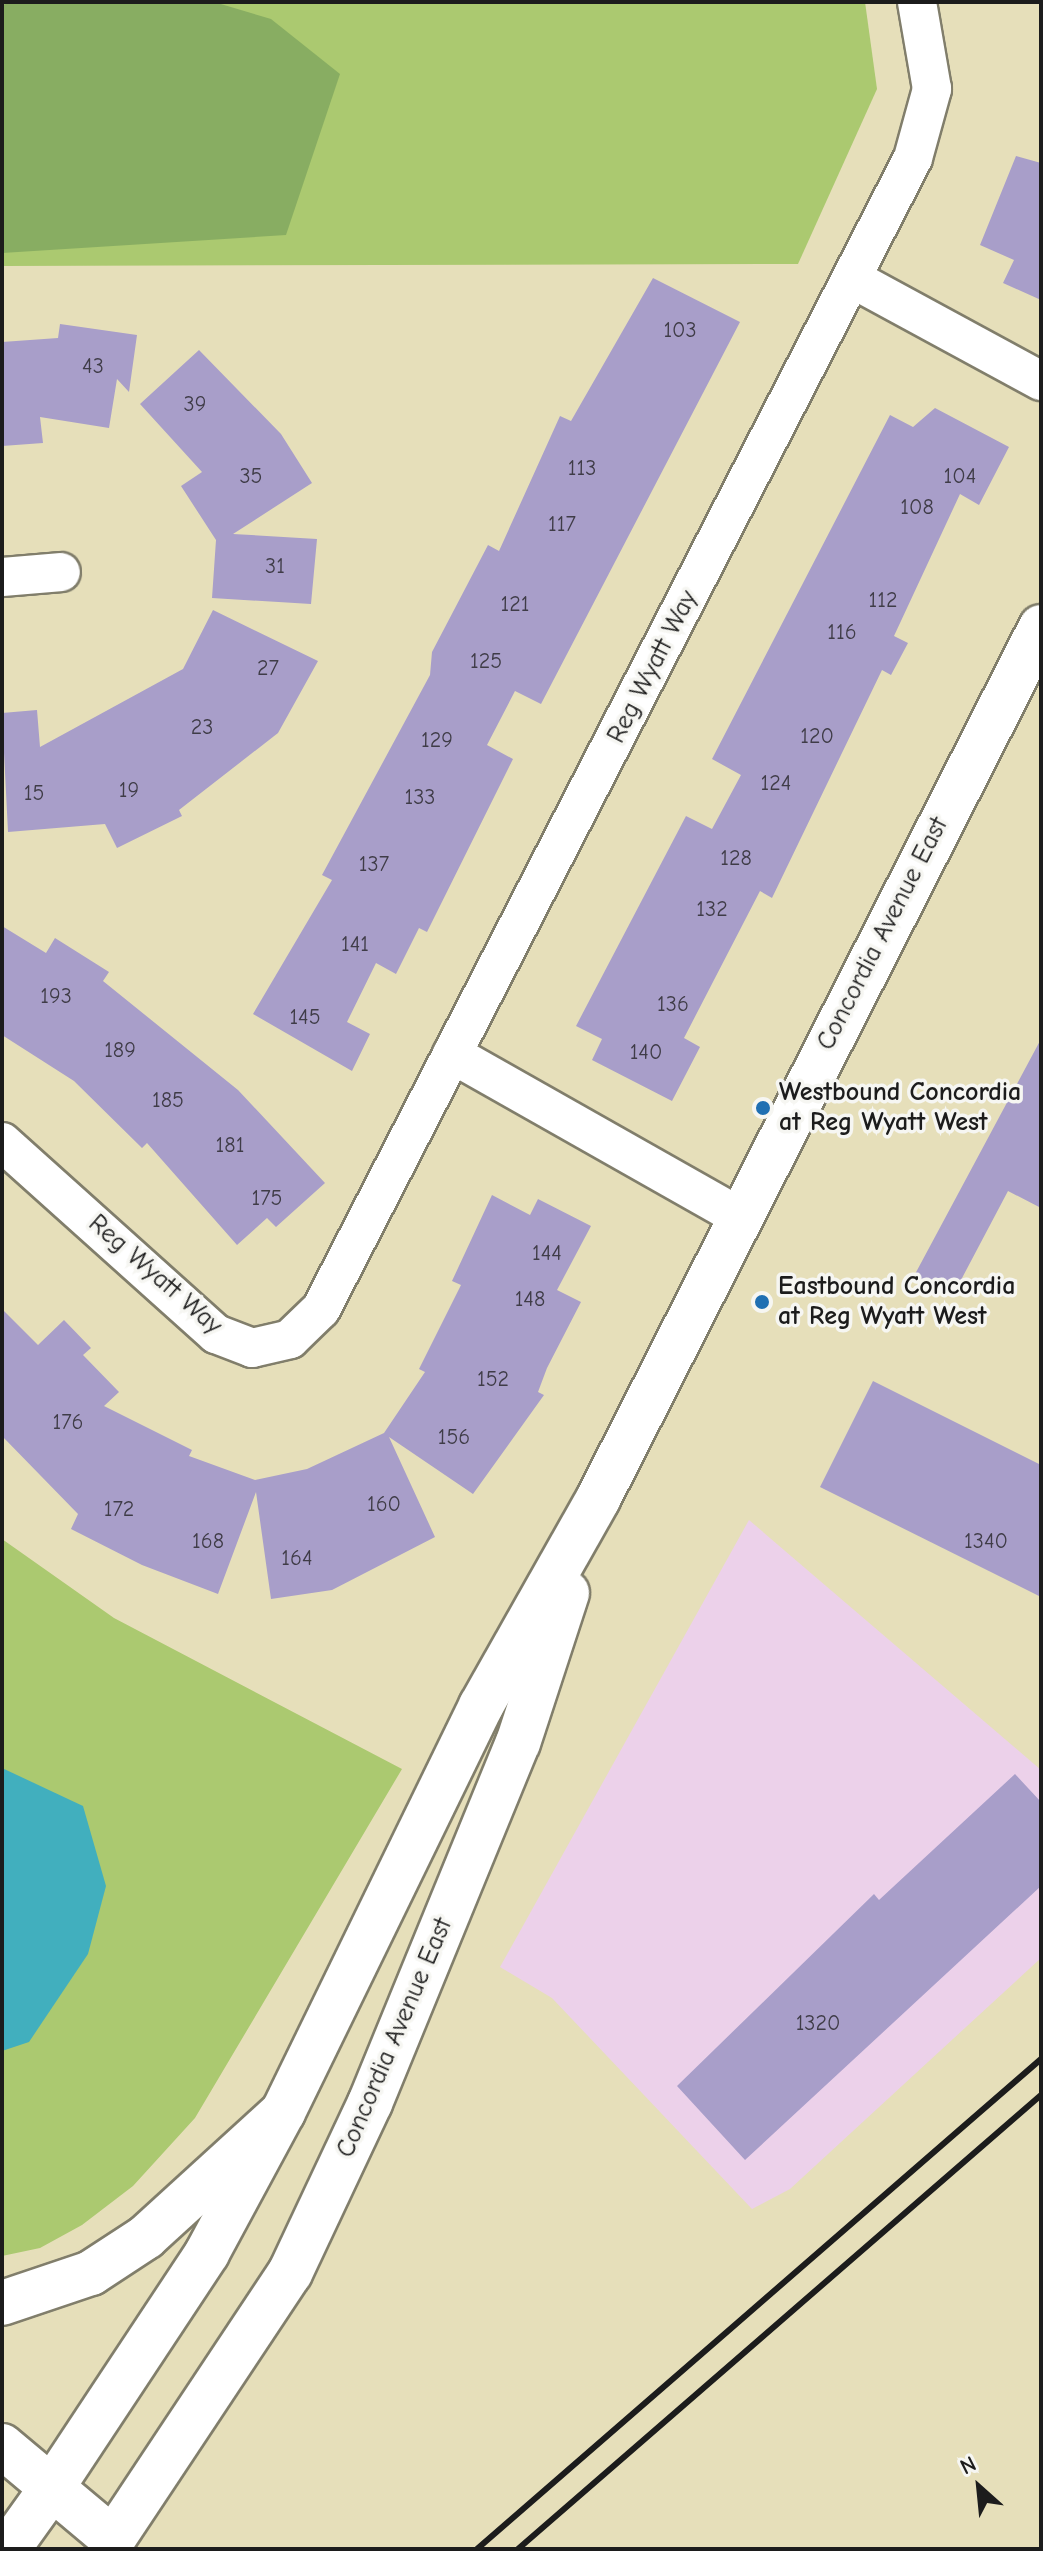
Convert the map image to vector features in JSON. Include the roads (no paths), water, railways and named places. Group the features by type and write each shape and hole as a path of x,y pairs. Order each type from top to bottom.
{"street":[{"name":"Reg Wyatt Way","path":"2,1142 216,1334 252,1348 290,1339 321,1309 855,280 913,158 932,89 917,2"},
{"path":"855,280 1041,381"},
{"path":"2,577 61,572"},
{"name":"Concordia Avenue East","path":"8,2549 207,2253 283,2112 481,1706 598,1499 738,1216 1041,627"},
{"path":"452,1054 738,1216"},
{"name":"Concordia Avenue East","path":"109,2544 274,2300 364,2117 518,1743 598,1499"},
{"path":"2,2303 91,2273 146,2237 283,2112"},
{"path":"2,2446 109,2544"}],"water":[{"path":"2,1768 83,1806 106,1886 88,1954 29,2042 2,2051"}],"railway":[{"path":"477,2549 1041,2059"},
{"path":"518,2549 1041,2095"}],"place":[{"name":"Westbound Concordia at Reg Wyatt West","path":"763,1108"},
{"name":"Eastbound Concordia at Reg Wyatt West","path":"762,1302"}]}
